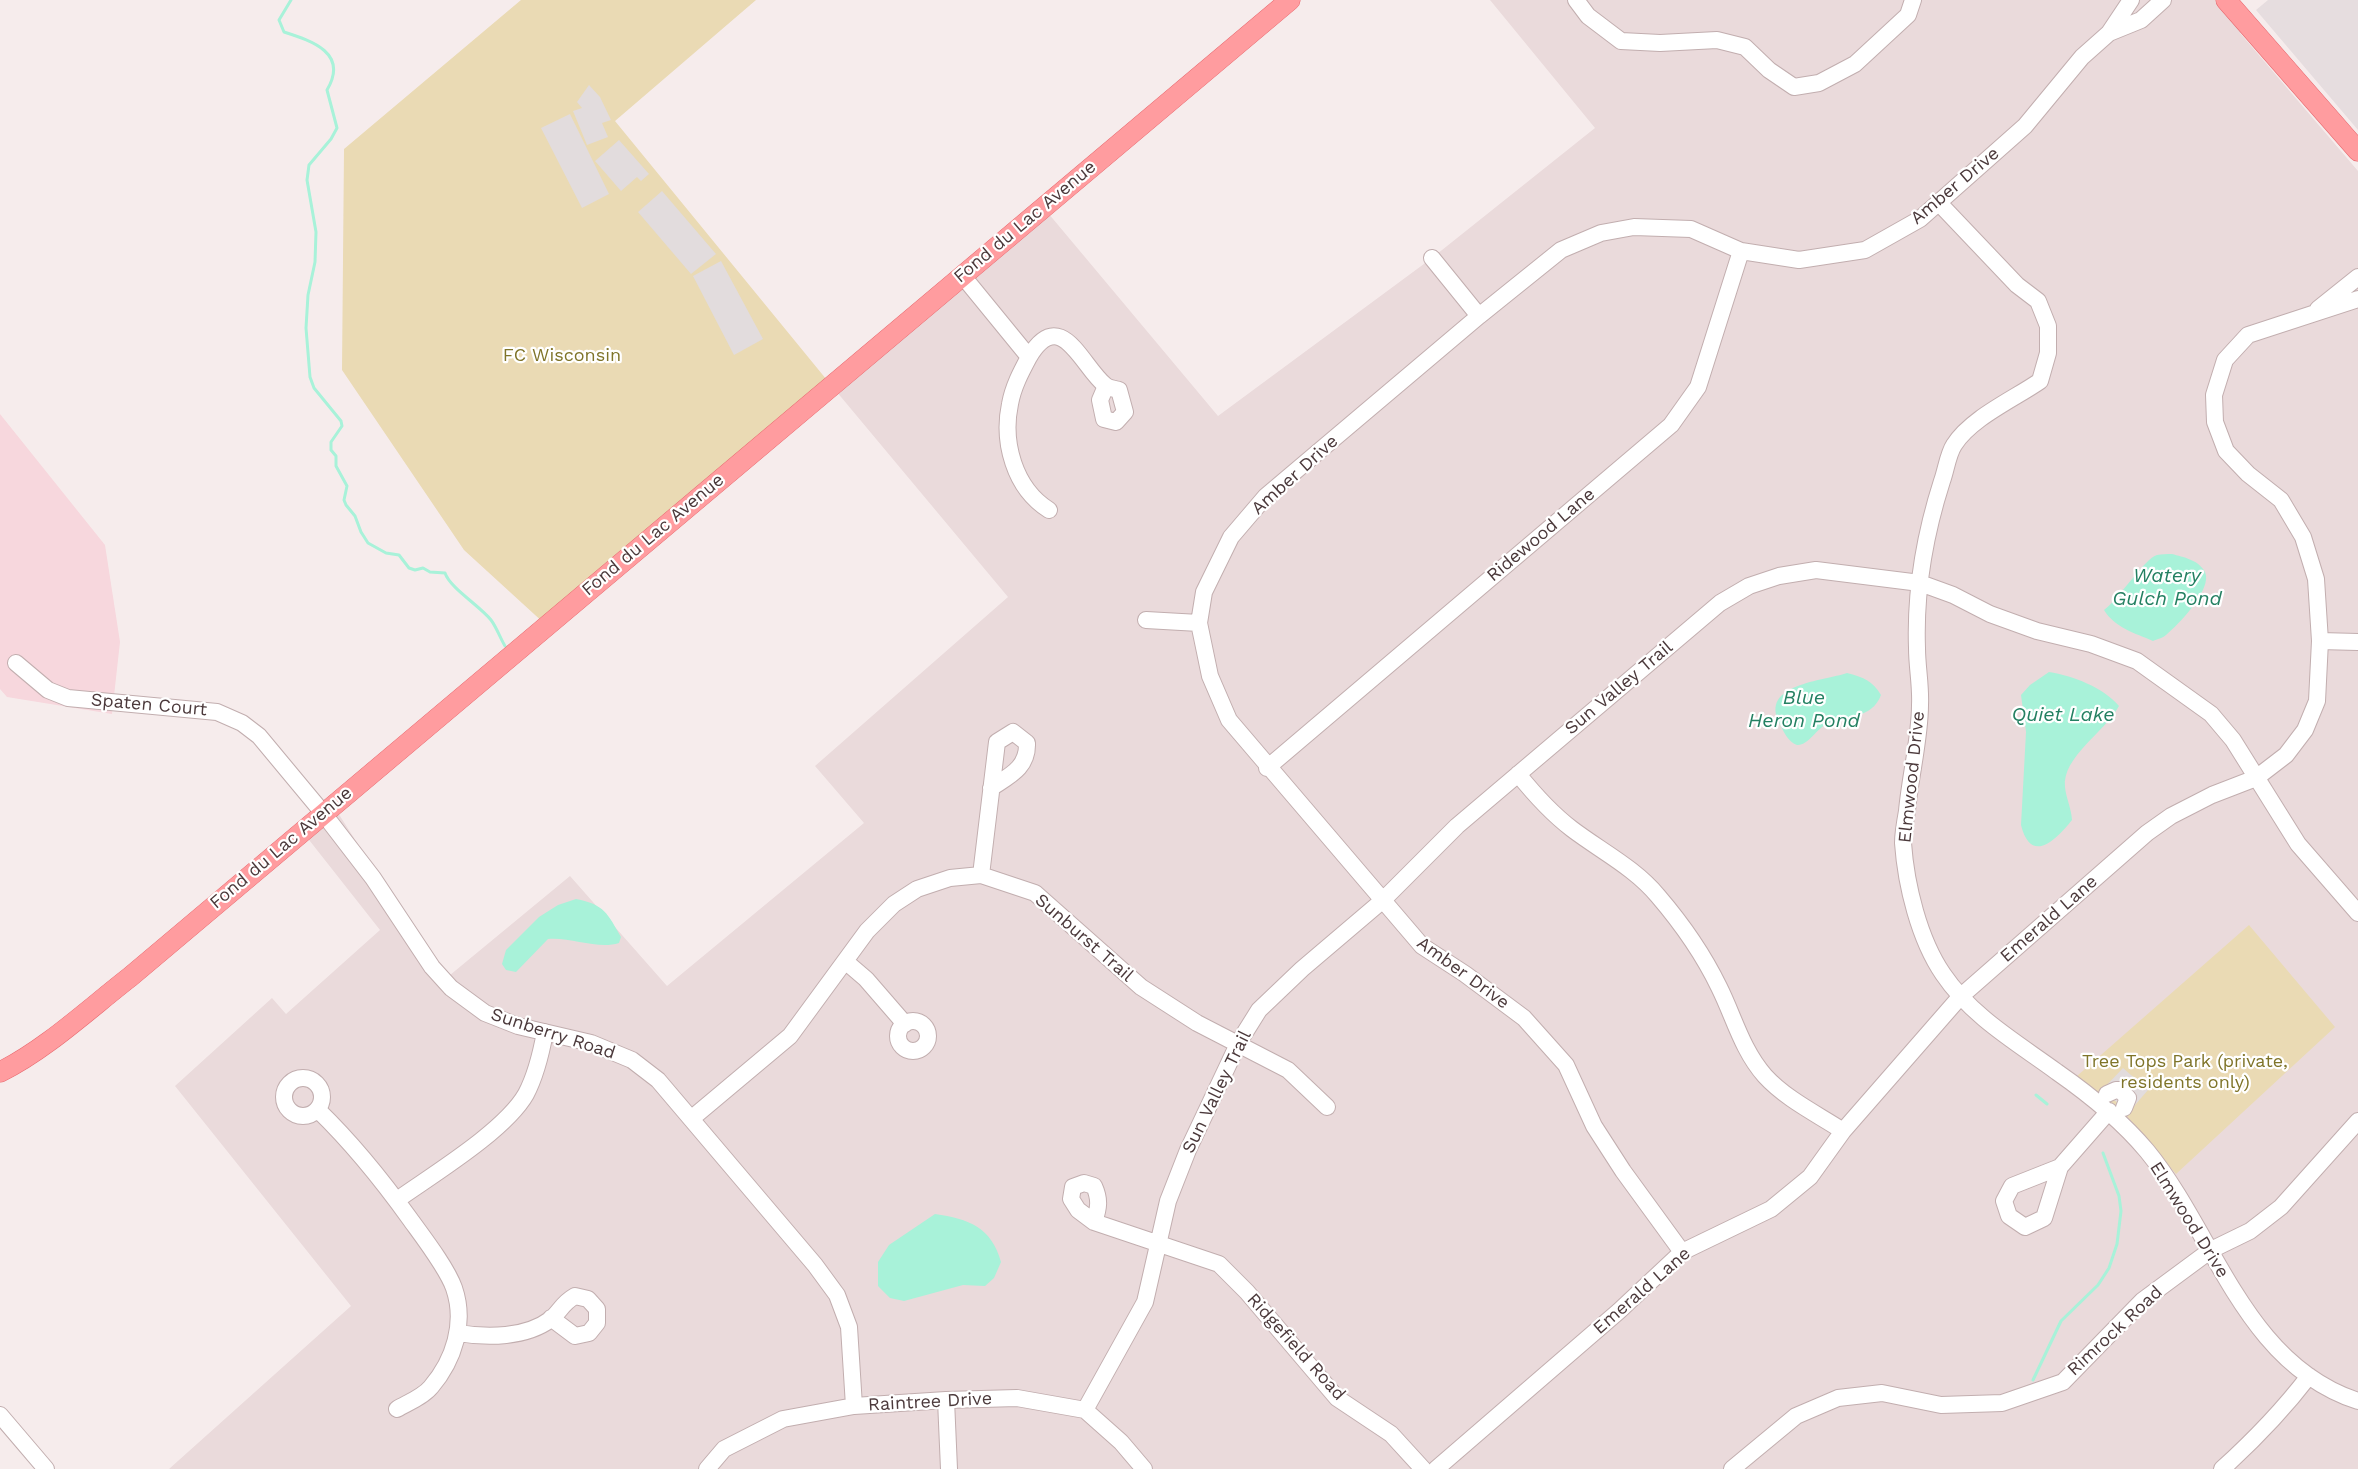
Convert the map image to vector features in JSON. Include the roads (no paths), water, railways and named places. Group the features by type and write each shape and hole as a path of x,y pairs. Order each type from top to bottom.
{"main road":[{"name":"Fond du Lac Avenue","path":"4,1072 130,977 1290,0"},
{"path":"2226,0 2358,151"}],"street":[{"path":"1576,0 1588,16 1621,40 1660,43 1717,40 1745,47 1768,70 1794,87 1819,83 1855,64 1908,15 1913,0"},
{"name":"Amber Drive","path":"1682,1252 1623,1171 1594,1126 1566,1065 1524,1018 1465,974 1422,946 1267,768 1229,720 1210,676 1199,623 1204,592 1231,537 1266,496 1479,316 1561,250 1601,233 1634,227 1691,229 1741,251 1799,260 1865,250 1920,219 2025,126 2082,57 2109,33 2131,0"},
{"name":"Amber Drive","path":"2109,33 2141,20 2163,0"},
{"name":"Elmwood Drive","path":"1939,203 2017,285 2038,301 2048,326 2048,353 2040,381 1982,417 1954,445 1934,506 1920,583 1917,646 1920,706 1903,842 1920,933 1942,973 1960,997 1988,1023 2114,1105 2175,1190 2235,1296 2253,1322 2309,1376 2358,1401"},
{"name":"Ridewood Lane","path":"1267,768 1671,424 1698,387 1741,251"},
{"path":"1432,258 1479,316"},
{"path":"962,275 1029,357"},
{"name":"Emerald Lane","path":"2310,315 2358,277"},
{"name":"Emerald Lane","path":"1436,1469 1619,1311 1682,1252 1771,1209 1810,1177 1843,1131 1960,997 2147,833 2171,816 2212,795 2256,778 2286,755 2305,730 2317,701 2320,641 2316,579 2303,537 2281,500 2248,474 2226,451 2215,422 2214,394 2225,360 2248,335 2358,299"},
{"path":"1049,510 1024,488 1013,463 1007,433 1010,403 1018,377 1035,348 1044,340 1053,337 1063,338 1074,346 1106,386"},
{"name":"Sun Valley Trail","path":"1085,1410 1145,1302 1168,1201 1188,1150 1239,1042 1259,1010 1302,969 1382,901 1457,825 1720,603 1749,586 1779,576 1816,570 1920,583 1953,595 1990,614 2037,631 2091,644 2137,661 2211,714 2233,740 2256,778"},
{"path":"1146,620 1199,623"},
{"path":"2320,641 2358,642"},
{"name":"Spaten Court","path":"16,663 48,690 68,698 217,712 231,717 260,736 323,813"},
{"path":"1518,774 1540,801 1564,822 1628,869 1656,894 1701,955 1720,989 1743,1043 1764,1075 1780,1091 1843,1131"},
{"path":"2256,778 2298,844 2358,914"},
{"path":"981,875 991,788"},
{"name":"Sunberry Road","path":"323,813 373,878 432,967 451,988 485,1013 518,1026 591,1043 632,1060 658,1080 837,1295 849,1327 854,1406"},
{"name":"Sunburst Trail","path":"691,1119 790,1036 867,931 894,904 917,889 950,878 981,875 1035,893 1141,987 1197,1023 1239,1042 1288,1070 1327,1107"},
{"path":"845,962 866,979 905,1024"},
{"path":"397,1200 462,1155 506,1117 525,1096 538,1066 545,1032"},
{"path":"2060,1167 2114,1105"},
{"path":"318,1110 350,1141 397,1200 454,1288 458,1312 458,1333 452,1355 430,1389 397,1409"},
{"name":"Rimrock Road","path":"1732,1469 1796,1416 1838,1398 1882,1393 1941,1405 2002,1402 2063,1382 2142,1301 2211,1250 2250,1231 2281,1207 2358,1122"},
{"name":"Ridgefield Road","path":"1095,1222 1219,1264 1247,1292 1337,1398 1391,1434 1423,1469"},
{"path":"458,1333 477,1336 505,1335 534,1327 551,1318"},
{"path":"2222,1469 2252,1442 2309,1376"},
{"name":"Raintree Drive","path":"707,1469 724,1449 783,1419 854,1406 1017,1398 1085,1410"},
{"path":"946,1400 949,1469"},
{"path":"1085,1410 1121,1442 1144,1469"},
{"path":"0,1415 46,1469"}],"water":[{"name":"Watery Gulch Pond","path":"2172,554 2199,565 2205,572 2206,579 2199,597 2186,615 2165,636 2153,641 2120,626 2104,610 2152,558"},
{"name":"Quiet Lake","path":"2049,672 2087,683 2105,693 2119,706 2070,765 2065,787 2072,820 2051,841 2037,846 2031,844 2025,837 2021,825 2026,732 2021,695 2030,685"},
{"name":"Blue Heron Pond","path":"1847,673 1863,678 1875,686 1881,695 1877,703 1865,713 1827,724 1801,745 1791,742 1780,724 1776,711 1778,700 1785,692 1797,686"},
{"path":"576,899 593,904 604,911 621,937 619,943 602,945 548,939 516,972 506,970 502,964 506,950 539,917 558,905"},
{"path":"935,1214 968,1222 985,1233 997,1250 1001,1262 994,1278 985,1286 963,1285 904,1301 890,1298 878,1286 878,1262 889,1245"}],"waterway":[{"path":"291,0 279,20 284,32 324,50 334,67 333,77 327,90 337,128 331,139 309,165 307,180 316,232 315,262 308,295 306,328 310,377 314,388 341,421 342,426 331,442 331,450 336,456 336,466 347,486 344,500 355,516 368,543 386,553 399,555 409,568 415,570 423,568 430,572 445,573 453,585 491,620 505,646"},
{"path":"2036,1095 2047,1104"},
{"path":"2033,1380 2061,1321 2098,1285 2109,1268 2117,1244 2121,1211 2119,1196 2103,1153"}],"park label":[{"name":"FC Wisconsin","path":"562,356"},
{"name":"Tree Tops Park (private, residents only)","path":"2185,1072"}]}
